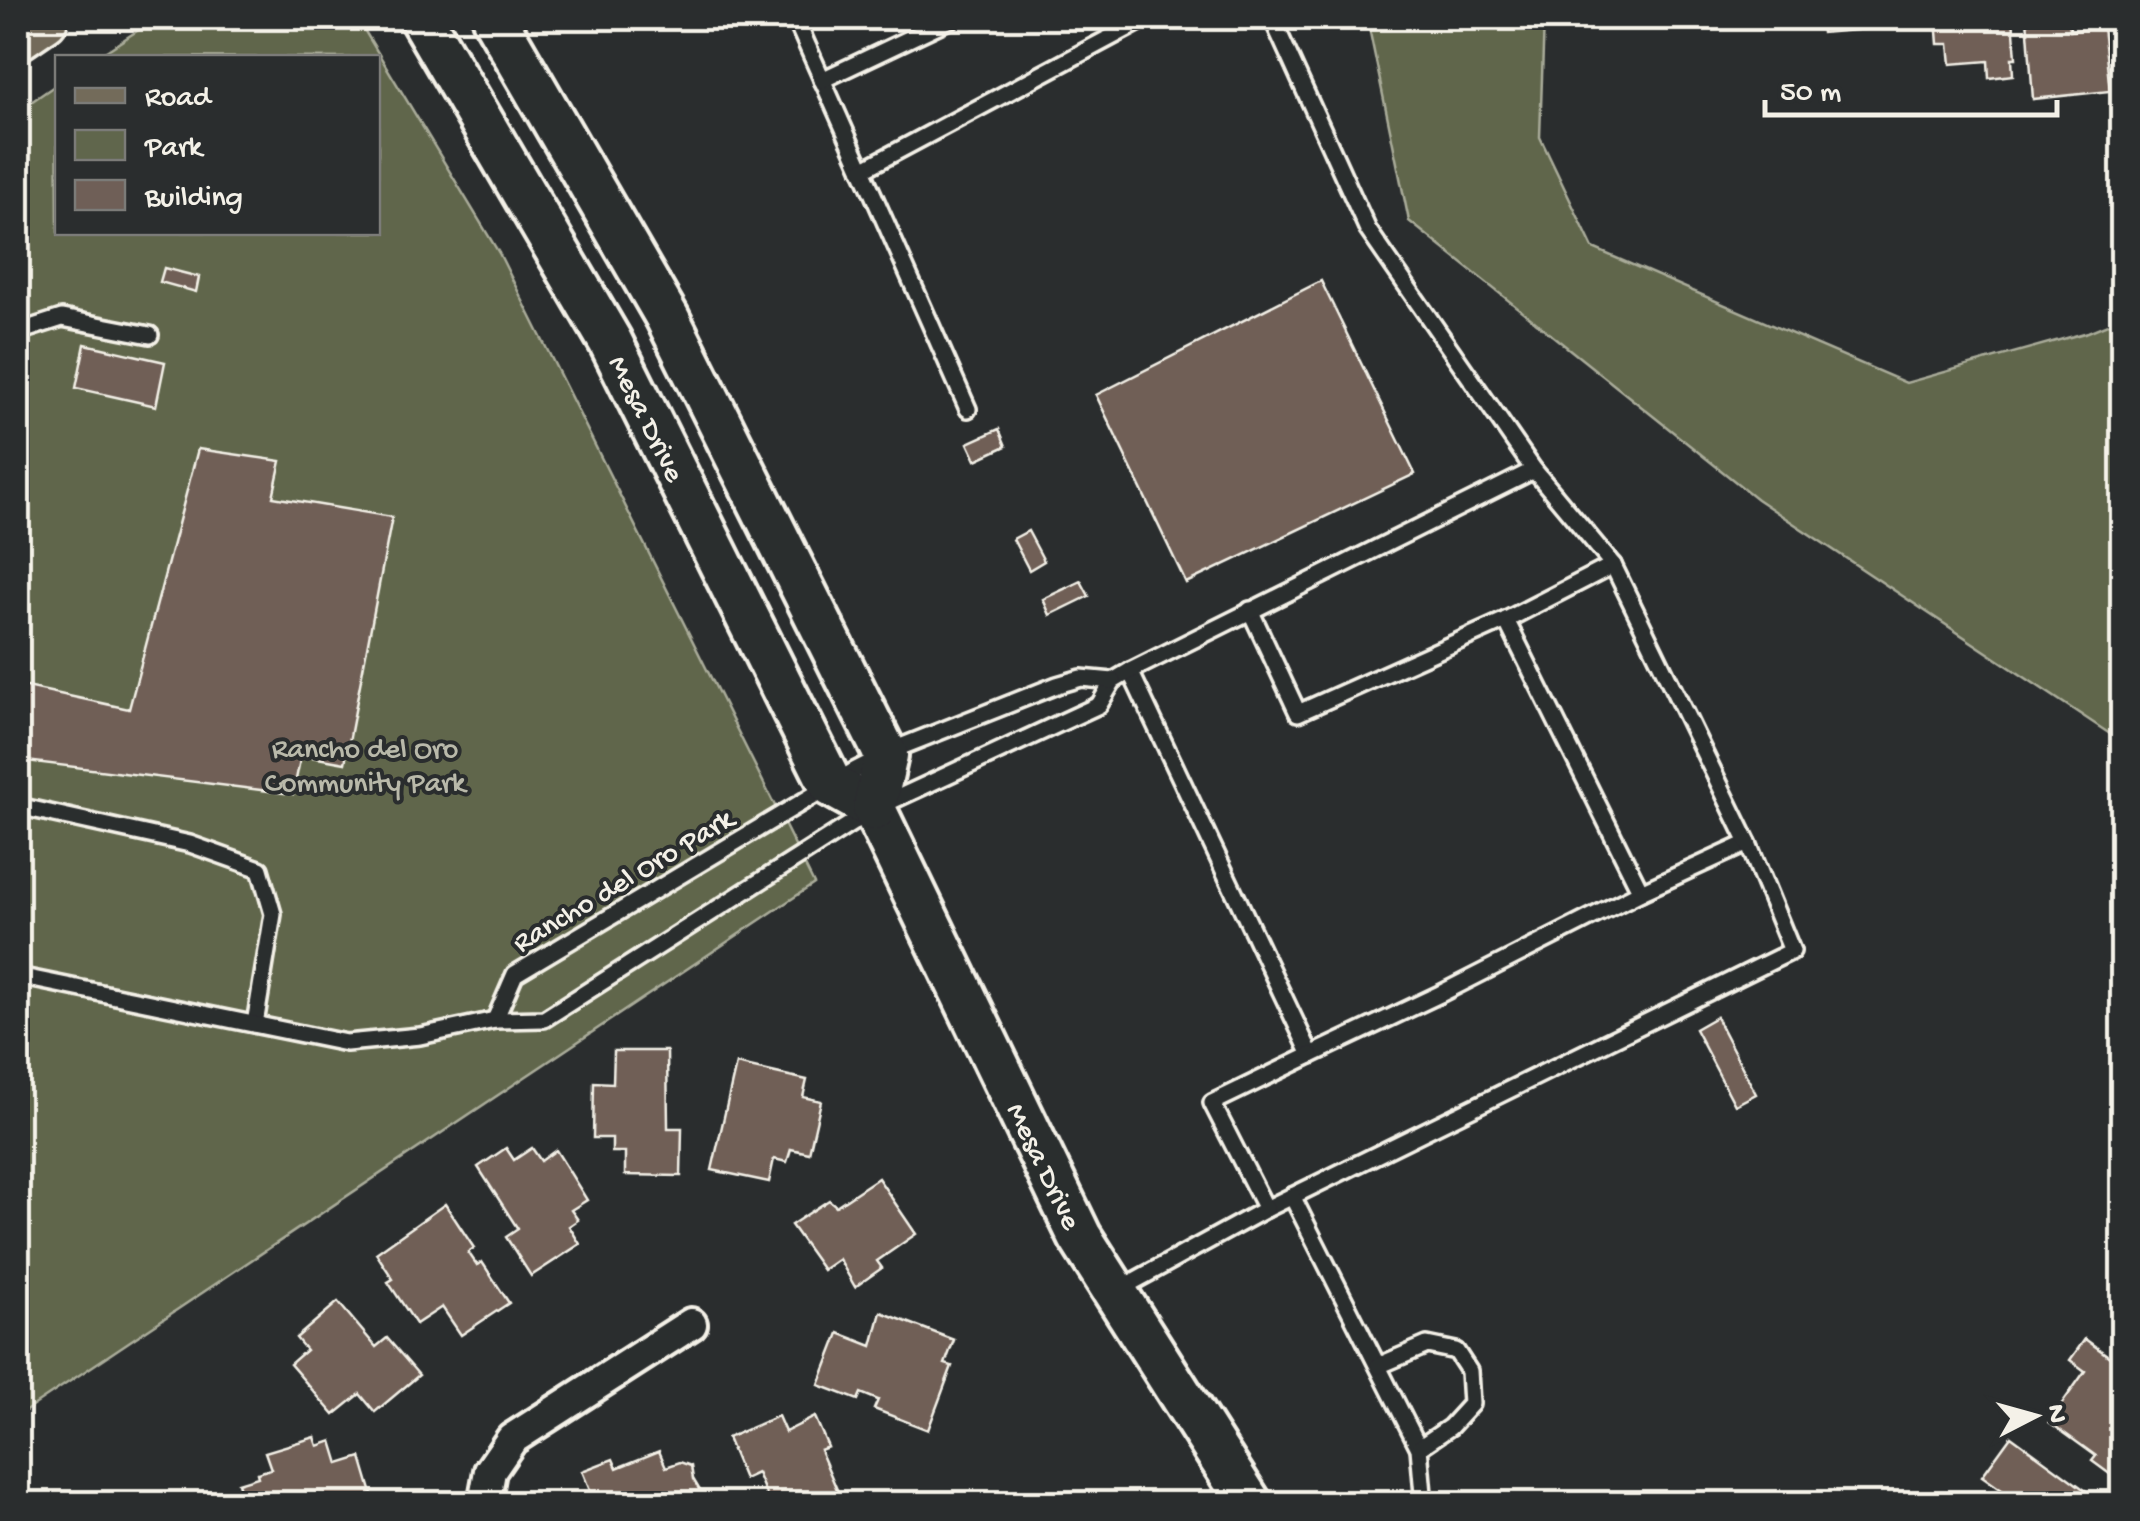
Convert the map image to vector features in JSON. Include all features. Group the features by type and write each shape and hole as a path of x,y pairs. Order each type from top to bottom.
{"main road":[{"path":"18,34 43,18"},
{"name":"Mesa Drive","path":"422,18 858,770"},
{"name":"Mesa Drive","path":"494,18 667,317 858,770"},
{"path":"858,770 874,809"},
{"name":"Mesa Drive","path":"874,809 1080,1237 1250,1504"}],"street":[{"path":"484,1504 490,1471 512,1440 691,1324"}],"lane":[{"path":"795,18 968,409"},
{"path":"822,80 953,18"},
{"path":"862,170 1147,18"},
{"path":"1115,1292 1266,1209 1792,951 1748,843 1613,565 1534,470 1368,230 1272,18"},
{"path":"18,332 62,318 150,336"},
{"path":"18,976 346,1042 420,1036 495,1020 544,1019 874,809 1098,705 1113,681 1130,671 1534,470"},
{"path":"1250,610 1298,713 1506,620 1613,565"},
{"path":"1506,620 1640,892"},
{"path":"1130,671 1312,1054"},
{"name":"Rancho del Oro Park","path":"495,1020 515,974 858,770 1069,681 1113,681"},
{"path":"18,806 190,844 260,868 273,914 254,1024"},
{"path":"1266,1209 1212,1103 1440,994 1640,892 1748,843"},
{"path":"1292,1196 1419,1448 1423,1494 1418,1504"},
{"path":"1378,1366 1427,1345 1456,1351 1469,1371 1471,1404 1450,1427 1419,1448"}],"green space":[{"name":"Rancho del Oro Community Park","path":"157,18 357,18 379,55 100,55"},
{"path":"1367,18 1544,18 1540,137 1593,248 1906,383 2088,332 2122,318 2122,742 1757,499 1409,221"},
{"name":"Rancho del Oro Community Park","path":"380,56 499,253 814,884 18,1416 18,111 55,85 55,235 380,235"}],"building":[{"path":"1801,18 1926,18 1927,24 1822,33 1821,23 1802,24"},
{"path":"1936,18 2013,18 2013,75 1989,78 1988,61 1951,64 1949,44 1938,44"},
{"path":"2027,18 2069,18 2070,31 2103,27 2110,91 2033,99"},
{"path":"2122,32 2122,81 2118,33"},
{"path":"164,268 199,277 196,292 160,282"},
{"path":"1321,281 1415,474 1186,583 1096,395"},
{"path":"85,344 165,362 156,406 76,388"},
{"path":"999,429 1006,446 976,460 968,443"},
{"path":"198,449 281,461 273,497 392,517 345,763 301,755 293,794 18,760 18,685 129,709"},
{"path":"1028,531 1044,561 1029,570 1013,539"},
{"path":"1081,581 1089,596 1050,615 1043,599"},
{"path":"1716,1017 1756,1094 1735,1105 1695,1029"},
{"path":"614,1051 667,1051 668,1128 682,1128 681,1176 625,1175 625,1152 612,1152 612,1138 593,1138 594,1082 613,1083"},
{"path":"736,1064 807,1080 803,1097 821,1101 809,1153 791,1149 787,1162 774,1159 769,1182 712,1170"},
{"path":"506,1148 514,1160 532,1148 541,1161 556,1150 587,1200 571,1210 578,1220 569,1226 580,1244 531,1276 506,1237 518,1229 478,1167"},
{"path":"878,1178 916,1234 877,1261 882,1268 855,1287 839,1259 823,1270 791,1225 829,1200 836,1206"},
{"path":"445,1204 474,1248 468,1252 477,1265 482,1262 509,1303 461,1335 442,1307 416,1324 388,1282 393,1279 376,1253"},
{"path":"338,1302 376,1347 387,1338 419,1375 375,1412 360,1394 334,1415 290,1364 306,1350 296,1338"},
{"path":"881,1312 954,1340 945,1364 952,1366 928,1430 874,1409 878,1400 861,1393 858,1400 819,1385 839,1333 872,1346"},
{"path":"2085,1339 2122,1366 2122,1483 2092,1461 2096,1456 2049,1422 2085,1371 2070,1360"},
{"path":"778,1416 785,1432 815,1417 828,1447 820,1450 838,1492 817,1504 770,1504 757,1473 744,1479 727,1438"},
{"path":"2011,1436 2104,1504 2003,1504 2009,1495 1982,1476"},
{"path":"315,1437 318,1446 332,1441 339,1464 361,1457 375,1504 245,1504 238,1483 271,1469 265,1452"},
{"path":"659,1451 666,1467 680,1462 691,1466 702,1494 681,1504 598,1504 593,1498 582,1471 613,1459 617,1468"}]}
